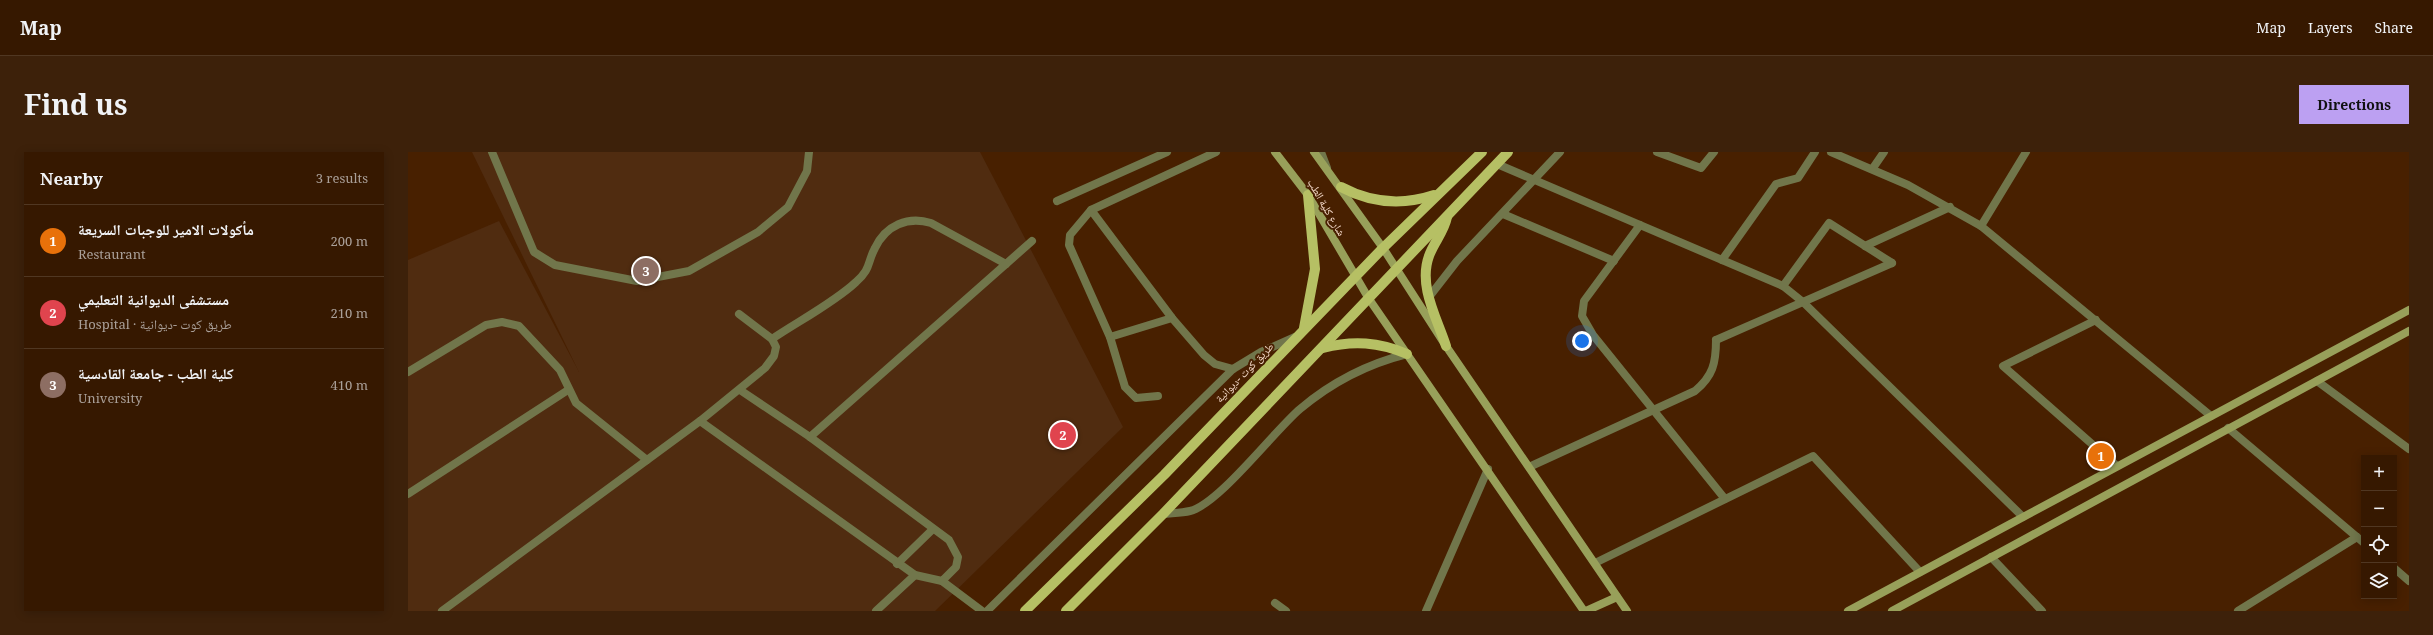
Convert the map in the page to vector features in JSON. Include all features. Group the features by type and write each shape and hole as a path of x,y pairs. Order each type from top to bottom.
{"main road":[{"name":"طريق كوت -ديوانية","path":"1025,611 1164,475 1354,276 1482,152"},
{"path":"1066,611 1163,514 1322,349 1508,152"},
{"path":"1341,187 1360,197 1394,202 1417,200 1438,193"},
{"path":"1304,329 1315,269 1308,195"},
{"path":"1446,346 1424,279 1425,267 1432,248 1443,230 1447,216"},
{"path":"1322,349 1339,344 1375,343 1408,354"}],"street":[{"path":"492,152 534,252 554,265 637,281 689,271 758,232 788,207 806,171 809,152"},
{"path":"1057,201 1167,152"},
{"path":"1158,396 1143,399 1136,398 1125,387 1110,337 1069,245 1070,235 1091,210 1216,152"},
{"name":"شارع كلية الطب","path":"1275,152 1308,195 1354,276 1369,299 1585,611"},
{"name":"شارع كلية الطب","path":"1314,152 1341,187 1383,248 1446,346 1627,611"},
{"path":"1321,152 1328,170"},
{"path":"1429,297 1457,261 1560,152"},
{"path":"1657,152 1701,168 1714,152"},
{"path":"1722,260 1776,184 1798,178 1815,152"},
{"path":"1831,152 1873,168 1950,207 1981,226 2211,416"},
{"path":"1873,168 1884,152"},
{"path":"1981,226 2025,152"},
{"path":"1497,164 1783,286 1803,302 2023,517"},
{"path":"1865,246 1950,207"},
{"path":"1091,210 1172,318 1215,364 1233,369"},
{"path":"1503,214 1614,261"},
{"path":"772,339 856,283 867,271 875,247 890,230 906,220 918,219 931,223 1006,264"},
{"path":"1529,467 1695,391 1709,380 1716,368 1716,340 1892,263 1829,223 1783,286"},
{"path":"1640,225 1584,301 1582,316 1593,335 1726,499"},
{"path":"810,437 1032,241"},
{"path":"1848,611 2409,310"},
{"path":"442,611 700,422 765,368 774,356 776,347 772,339 739,314"},
{"path":"1110,337 1172,318"},
{"path":"2096,320 2003,366 2117,466"},
{"path":"408,372 467,335 486,325 502,322 518,326 560,370 568,390 576,403 647,460"},
{"path":"1892,611 2409,331"},
{"path":"987,611 1233,369 1261,352 1296,337"},
{"path":"1163,514 1191,511 1212,500 1300,409 1338,380 1366,366 1408,354"},
{"path":"2317,381 2409,449"},
{"path":"408,494 568,390"},
{"path":"740,390 810,437 949,540 958,551 958,562 952,573 942,581"},
{"path":"700,422 897,564 915,575 942,581 982,611"},
{"path":"2228,428 2361,540 2238,611"},
{"path":"1595,563 1813,456 1920,572"},
{"path":"1426,611 1488,469"},
{"path":"897,564 933,529"},
{"path":"1991,557 2042,611"},
{"path":"2397,571 2409,581"},
{"path":"876,611 915,575"},
{"path":"1585,611 1617,597"},
{"path":"1275,603 1286,611"}],"shaded area":[{"path":"472,152 980,152 1123,427 935,611 408,611 408,260 499,221 579,372"}],"place":[{"name":"كلية الطب - جامعة القادسية","path":"646,271"},
{"name":"مستشفى الديوانية التعليمي","path":"1063,435"},
{"name":"مأكولات الامير للوجبات السريعة","path":"2101,456"}]}
